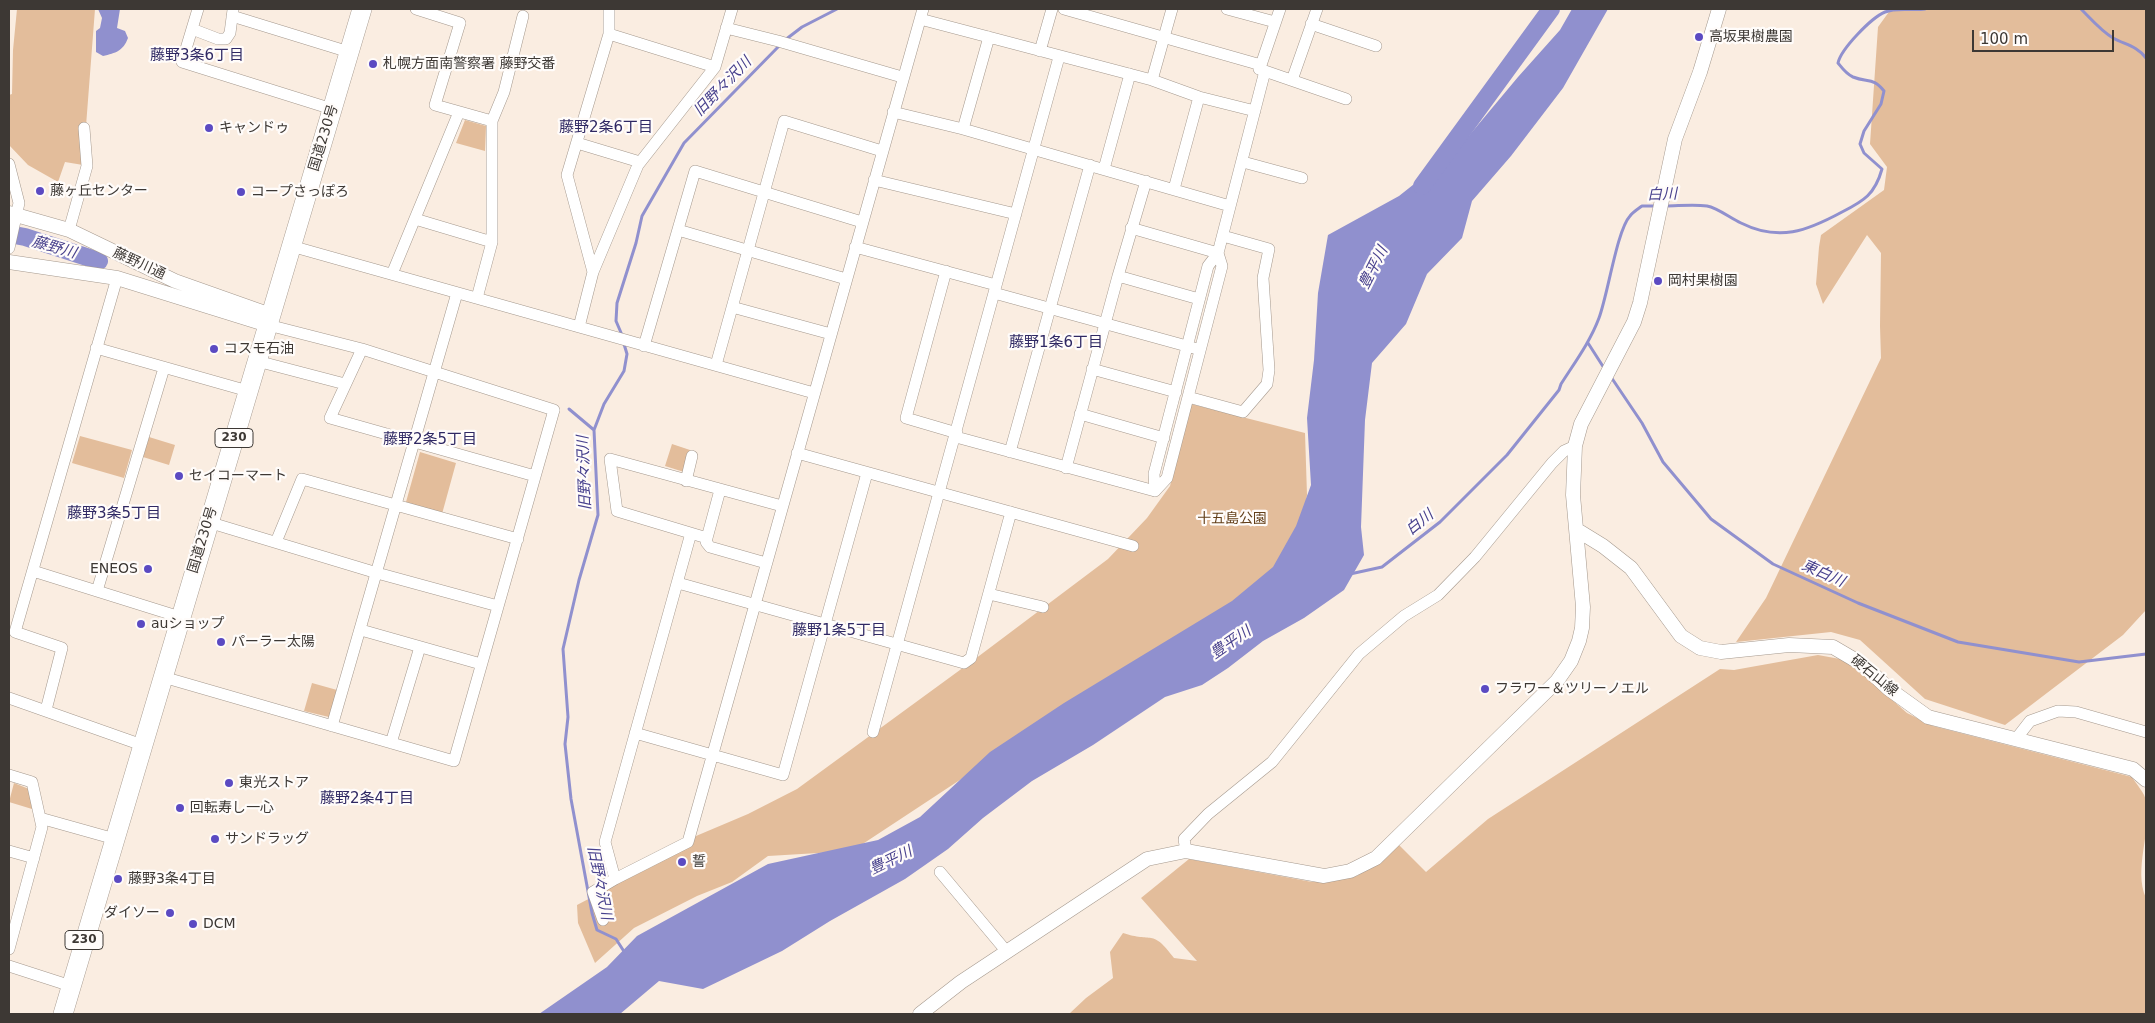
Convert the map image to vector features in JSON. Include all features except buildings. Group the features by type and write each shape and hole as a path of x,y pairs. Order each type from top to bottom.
{"highway":[{"name":"国道230号","path":"63,1014 362,9"}],"street":[{"path":"198,9 182,62 332,109"},
{"path":"416,9 460,23 435,105 492,121"},
{"path":"592,272 567,175 609,34 609,9"},
{"path":"579,327 592,272 640,162 715,67 732,9"},
{"path":"1040,51 1052,9"},
{"path":"1064,9 1164,37 1263,68 1346,99"},
{"path":"1152,80 1172,9"},
{"path":"1227,9 1275,22"},
{"path":"1155,491 1154,474 1187,346 1208,266 1218,253 1243,162 1263,68 1280,9"},
{"path":"1292,80 1317,9"},
{"path":"920,1014 961,982 1146,859 1186,852 1324,876 1350,871 1376,858 1557,682 1571,661 1579,641 1583,607 1573,495 1575,446 1580,424 1634,322 1640,303 1675,139 1700,72 1719,9"},
{"path":"192,29 218,39 226,40 230,33 233,12 349,52"},
{"path":"603,920 593,892 688,842 921,14 990,38 1152,80 1199,96 1255,111"},
{"path":"477,298 492,242 492,121 504,92 522,16"},
{"path":"1311,24 1376,46"},
{"path":"726,28 798,46 902,77"},
{"path":"609,34 715,67"},
{"path":"963,130 990,38"},
{"path":"873,732 1059,57"},
{"path":"1104,169 1130,74"},
{"path":"1174,189 1199,96"},
{"path":"392,274 459,112"},
{"path":"893,112 1104,169 1230,206"},
{"path":"716,366 784,121 882,151"},
{"path":"69,230 86,166 84,128"},
{"path":"577,143 640,162"},
{"path":"1243,162 1302,178"},
{"path":"9,164 19,204 13,215 9,248"},
{"path":"1010,452 1090,166"},
{"path":"644,346 695,171 862,222"},
{"path":"874,180 1016,214"},
{"path":"1066,468 1131,228 1146,181"},
{"name":"藤野川通","path":"13,215 69,230 175,281 269,320"},
{"path":"415,219 492,242"},
{"path":"1131,228 1218,253"},
{"path":"678,230 846,279"},
{"path":"1188,397 1243,412 1267,384 1269,370 1263,278 1269,248 1222,236"},
{"path":"291,246 814,393"},
{"path":"855,247 946,271 1050,308 1200,349"},
{"path":"1155,491 1167,478 1222,266 1218,253"},
{"name":"藤野川通","path":"9,262 117,278 269,320"},
{"path":"946,271 906,418 1010,452 1155,491"},
{"path":"1118,276 1200,299"},
{"path":"46,710 62,648 15,632 117,278"},
{"path":"332,726 457,293"},
{"path":"732,307 831,334"},
{"path":"163,677 454,761 554,410 269,320"},
{"path":"96,348 248,391"},
{"path":"362,349 330,418 535,476"},
{"path":"257,361 345,384"},
{"path":"97,591 164,368"},
{"path":"1092,369 1176,392"},
{"path":"1080,414 1164,438"},
{"path":"1186,852 1184,839 1208,814 1272,762 1359,654 1404,616 1438,595 1475,557 1552,463 1564,451 1575,446"},
{"path":"797,453 1133,546"},
{"path":"686,481 692,456"},
{"path":"707,538 616,511 610,459 782,506"},
{"path":"635,733 783,775 867,473"},
{"path":"276,542 302,480 518,539"},
{"path":"720,490 706,542 710,547 766,563"},
{"path":"678,583 964,663 971,658 1010,512"},
{"path":"208,522 377,573 498,606"},
{"name":"硬石山線","path":"1577,530 1603,546 1631,568 1681,636 1700,648 1721,652 1789,645 1833,647 1862,664 1889,689 1928,717 2133,769 2146,780"},
{"path":"615,880 605,842 691,533"},
{"path":"33,571 180,617"},
{"path":"989,594 1043,607"},
{"path":"361,630 481,664"},
{"path":"392,743 420,647"},
{"path":"9,698 142,746"},
{"path":"2016,739 2030,721 2058,711 2076,712 2146,732"},
{"path":"9,775 32,782 42,827 9,949"},
{"path":"40,818 115,839"},
{"path":"9,850 34,858"},
{"path":"940,872 1008,952"},
{"path":"9,966 71,986"}],"green space":[{"path":"17,9 95,9 83,165 65,162 58,182 28,165 9,145 9,95 12,94 13,50"},
{"path":"1891,9 2146,9 2146,610 2123,635 2005,725 1925,699 1860,640 1831,632 1736,642 1766,598 1881,358 1881,253 1867,235 1823,304 1816,284 1821,235 1884,190 1887,167 1870,144 1878,27"},
{"path":"465,120 486,126 485,151 456,143"},
{"name":"十五島公園","path":"1191,404 1305,433 1307,495 1300,542 1280,577 1019,741 852,851 768,856 732,882 697,896 634,928 595,963 578,923 577,905 682,850 696,836 748,814 797,789 1108,559 1147,518 1170,486"},
{"path":"80,436 132,450 124,478 72,463"},
{"path":"149,437 175,445 169,465 143,457"},
{"path":"672,444 690,450 684,472 665,466"},
{"path":"420,452 456,463 442,514 406,502"},
{"path":"1818,655 1840,659 1856,668 1907,713 1933,726 2132,777 2145,798 2147,813 2141,875 2146,898 2146,1014 1069,1014 1086,998 1113,978 1110,952 1123,933 1156,940 1174,958 1197,961 1141,898 1189,859 1312,882 1357,876 1399,845 1426,872 1488,819 1720,669 1734,670"},
{"path":"312,683 337,690 329,717 304,711"},
{"path":"14,783 29,789 32,809 9,802"}],"water":[{"path":"98,9 120,9 117,28 125,31 128,38 124,46 118,51 103,56 96,52 96,31 100,28 102,18"},
{"path":"1572,9 1608,9 1563,88 1511,156 1472,201 1462,238 1427,274 1406,324 1372,363 1365,420 1361,527 1364,555 1344,590 1304,618 1263,641 1202,685 1165,697 1093,745 1032,781 983,818 948,849 905,879 830,921 782,951 703,989 659,981 620,1014 539,1014 607,967 637,936 768,864 878,840 920,817 990,752 1064,703 1232,601 1273,567 1296,526 1311,485 1307,418 1314,360 1318,293 1328,235 1399,196 1457,150 1560,30"}],"waterway":[{"name":"旧野々沢川","path":"785,40 802,27 837,9"},
{"name":"豊平川","path":"1422,186 1551,9"},
{"name":"白川","path":"1665,206 1707,206 1755,229 1780,233 1805,229 1829,219 1868,196 1876,185 1882,169 1864,153 1860,144 1864,131 1881,104 1884,91 1873,82 1851,76 1838,63 1850,42 1879,15 1895,10 1925,9"},
{"name":"白川","path":"2081,9 2096,25 2109,35 2135,48 2146,58"},
{"name":"旧野々沢川","path":"622,335 616,321 617,303 636,243 642,216 684,143 780,45"},
{"name":"白川","path":"1350,574 1382,567 1440,522 1507,455 1559,390 1591,335 1599,318 1625,223 1642,206 1656,206"},
{"name":"藤野川","path":"9,234 25,237 99,261"},
{"name":"東白川","path":"1588,343 1604,368"},
{"name":"旧野々沢川","path":"624,344 627,354 624,371 604,404 594,430 598,515 579,580 563,649 568,717 565,744 571,799 592,913 597,930 616,939 625,953"},
{"name":"東白川","path":"1611,377 1642,423 1663,462 1711,519 1773,564 1858,603 1958,642 2079,662 2146,654"},
{"name":"藤野川","path":"569,409 594,430"}],"place":[{"name":"高坂果樹農園","path":"1699,37"},
{"name":"札幌方面南警察署 藤野交番","path":"373,64"},
{"name":"キャンドゥ","path":"209,128"},
{"name":"藤ヶ丘センター","path":"40,191"},
{"name":"コープさっぽろ","path":"241,192"},
{"name":"岡村果樹園","path":"1658,281"},
{"name":"コスモ石油","path":"214,349"},
{"name":"セイコーマート","path":"179,476"},
{"name":"ENEOS","path":"148,569"},
{"name":"auショップ","path":"141,624"},
{"name":"パーラー太陽","path":"221,642"},
{"name":"フラワー＆ツリーノエル","path":"1485,689"},
{"name":"東光ストア","path":"229,783"},
{"name":"回転寿し一心","path":"180,808"},
{"name":"サンドラッグ","path":"215,839"},
{"name":"誓","path":"682,862"},
{"name":"藤野3条4丁目","path":"118,879"},
{"name":"ダイソー","path":"170,913"},
{"name":"DCM","path":"193,924"}],"district":[{"name":"藤野3条6丁目","path":"197,56"},
{"name":"藤野2条6丁目","path":"606,128"},
{"name":"藤野1条6丁目","path":"1056,343"},
{"name":"藤野2条5丁目","path":"430,440"},
{"name":"藤野3条5丁目","path":"114,514"},
{"name":"藤野1条5丁目","path":"839,631"},
{"name":"藤野2条4丁目","path":"367,799"}]}
